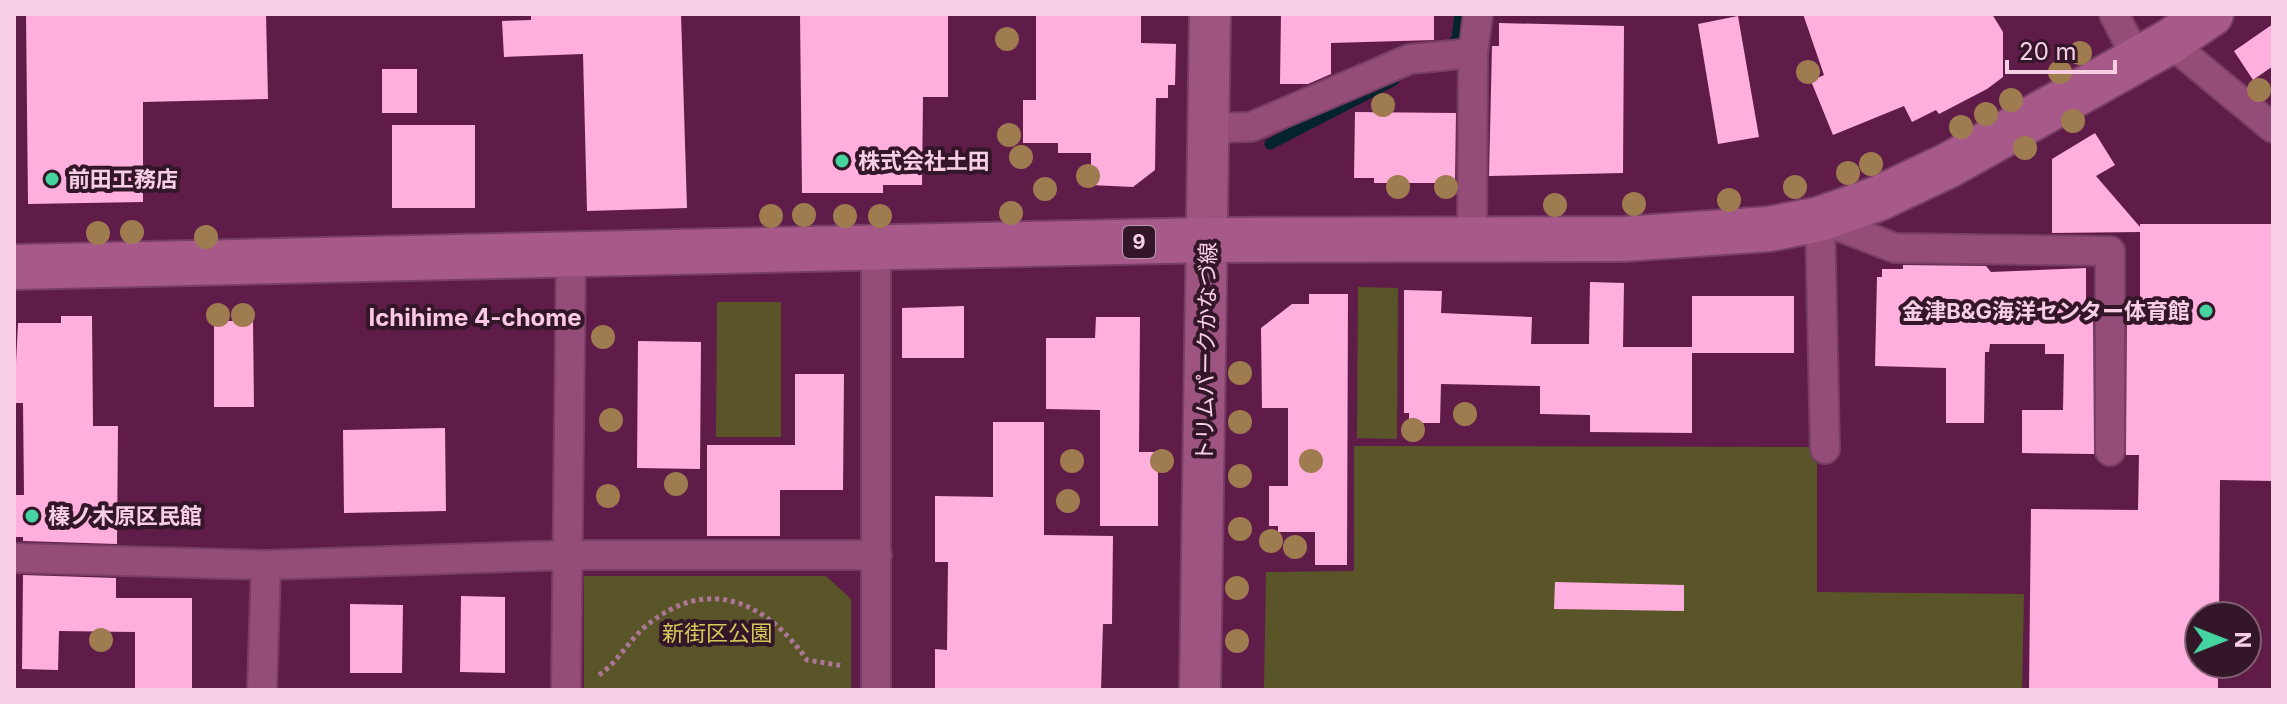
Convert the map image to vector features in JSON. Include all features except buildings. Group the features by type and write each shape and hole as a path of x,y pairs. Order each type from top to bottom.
{"main road":[{"name":"トリムパークかなづ線","path":"1200,690 1210,14"},
{"name":"9","path":"14,267 1209,240 1638,239 1769,229 1820,219 1877,199 1949,165 2211,14"}],"street":[{"path":"1472,239 1473,53 1478,14"},
{"path":"2114,14 2153,50 2273,128"},
{"path":"1209,128 1251,127 1410,59 1473,53"},
{"path":"1825,449 1820,219 1895,248 2110,251 2110,451"},
{"path":"876,246 877,680"},
{"path":"571,254 568,555 575,683"},
{"path":"14,558 266,565 568,555 877,555"},
{"path":"262,690 266,565"}],"path":[{"path":"575,683 614,665 644,628 678,604 713,599 760,610 789,635 807,660 877,680"}],"green space":[{"path":"1358,287 1398,288 1397,439 1357,438"},
{"path":"717,302 781,302 781,437 716,437"},
{"path":"1354,446 1817,447 1817,592 2024,594 2022,690 1264,690 1266,572 1354,571"},
{"name":"新街区公園","path":"584,576 826,576 851,599 851,690 584,690"}],"waterway":[{"path":"1447,52 1457,38 1460,14"},
{"path":"1270,144 1394,80"}],"place":[{"name":"株式会社土田","path":"842,161"},
{"name":"前田工務店","path":"52,179"},
{"name":"金津B&G海洋センター体育館","path":"2206,311"},
{"name":"榛ノ木原区民館","path":"32,516"}],"district":[{"name":"Ichihime 4-chome","path":"475,317"}]}
